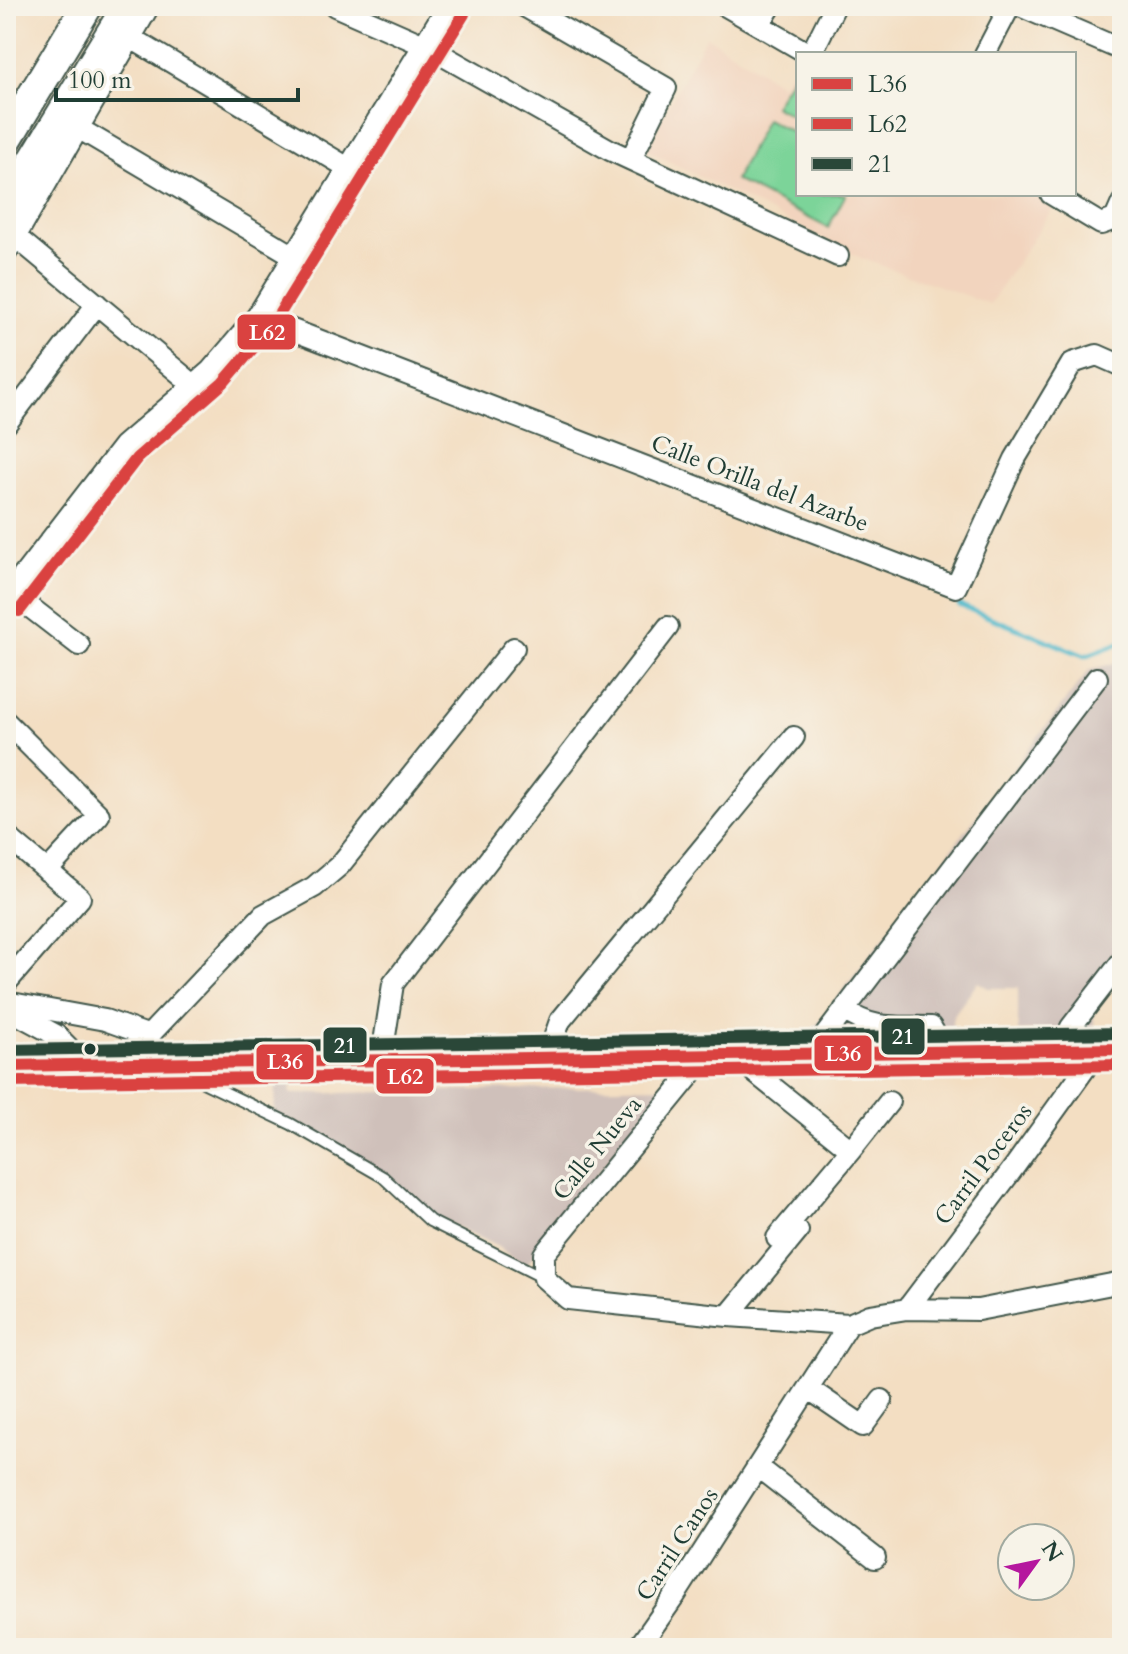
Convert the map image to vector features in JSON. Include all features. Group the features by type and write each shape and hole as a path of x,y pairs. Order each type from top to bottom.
{"main road":[{"path":"6,140 87,6"},
{"path":"6,206 128,6"},
{"path":"6,1066 1110,1049"}],"street":[{"path":"149,6 11,245 97,304 195,386"},
{"path":"335,6 426,46 631,159 838,256"},
{"path":"79,645 10,598 125,447 219,365 259,317 450,6"},
{"path":"524,6 666,88 631,159"},
{"path":"726,6 806,52"},
{"path":"759,25 771,6"},
{"path":"811,52 835,6"},
{"path":"986,52 1010,6"},
{"path":"1020,6 1122,50"},
{"path":"131,38 350,169"},
{"path":"78,128 296,257"},
{"path":"1054,196 1101,224 1115,219 1122,203"},
{"path":"6,424 97,304"},
{"name":"Calle Orilla del Azarbe","path":"259,317 956,587 1015,459 1072,363 1097,355 1122,366"},
{"path":"381,1062 393,984 668,627"},
{"path":"122,1064 263,915 314,887 340,865 514,648"},
{"path":"811,1054 1097,678"},
{"path":"6,722 99,815 47,871"},
{"path":"547,1058 560,1021 794,737"},
{"path":"6,836 80,898 6,983"},
{"path":"1061,1050 1071,1027 1122,961"},
{"path":"6,1005 105,1020 147,1035"},
{"path":"6,1005 56,1035 86,1065"},
{"path":"844,1010 860,1021 879,1026 931,1027 945,1051"},
{"name":"Carril Poceros","path":"907,1309 1012,1170 1110,1049"},
{"path":"742,1055 754,1072 850,1160"},
{"name":"Calle Nueva","path":"544,1278 544,1254 706,1056"},
{"path":"728,1316 850,1160 889,1102"},
{"path":"777,1238 850,1160"},
{"path":"544,1278 568,1299 728,1316 849,1324 870,1315 907,1309 978,1310 1122,1282"},
{"name":"Carril Canos","path":"638,1648 849,1324"},
{"path":"809,1389 863,1426 882,1400"},
{"path":"758,1467 875,1558"}],"lane":[{"path":"165,1064 291,1124 383,1177 430,1221 544,1278"}],"shaded area":[{"path":"706,36 782,85 796,61 796,196 1044,196 1056,203 990,304 863,259 645,149"},
{"path":"1122,654 1122,976 1094,1005 1094,1031 1018,1031 1018,988 988,988 978,982 952,1020 953,1032 807,1037 1090,669 1113,664"},
{"path":"292,1079 290,1094 666,1086 525,1266 498,1247 427,1212 367,1164 318,1133 274,1114 276,1080"}],"green space":[{"path":"794,73 796,118 774,106"},
{"path":"766,119 796,134 796,196 845,196 828,228 735,180"}],"waterway":[{"path":"959,605 1085,656 1122,642"}],"transit line":[{"name":"L62","path":"19,611 137,458 223,383 272,326 464,14"},
{"name":"21","path":"6,1050 1122,1033"},
{"name":"L36","path":"6,1066 1122,1049"},
{"name":"L62","path":"6,1082 1122,1065"}]}
